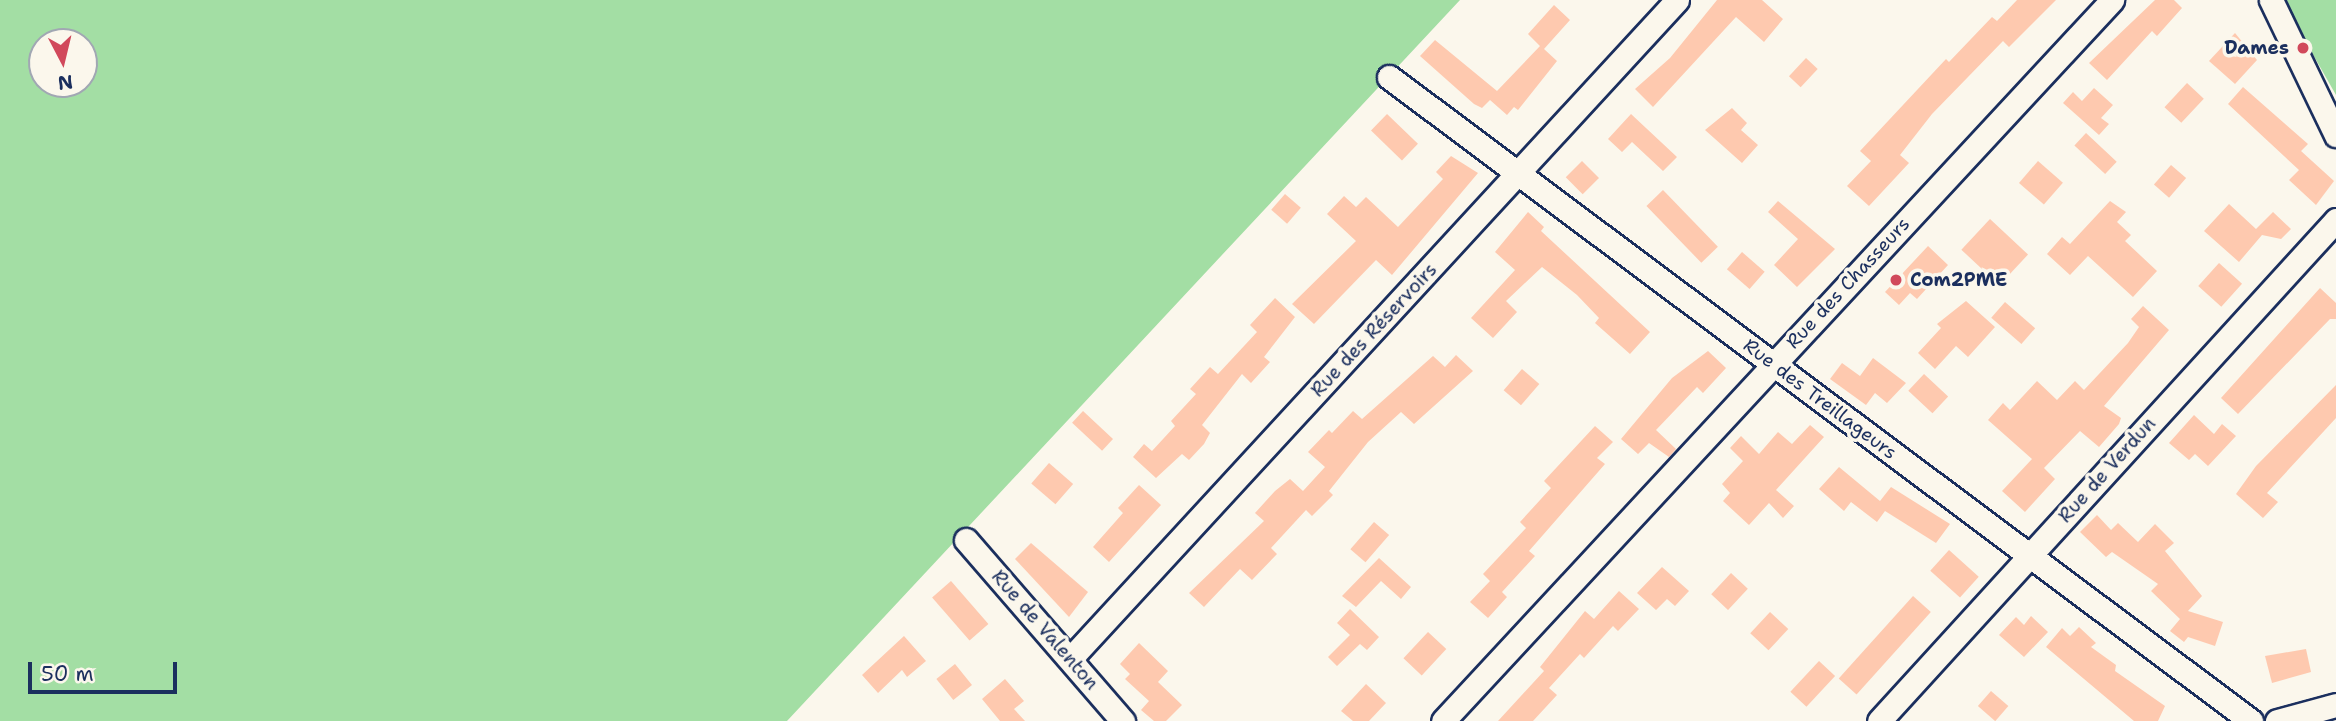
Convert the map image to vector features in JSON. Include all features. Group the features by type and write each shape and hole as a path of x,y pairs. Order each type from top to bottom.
{"street":[{"name":"Rue des Réservoirs","path":"1070,659 1677,0"},
{"name":"Rue des Chasseurs","path":"1443,721 2112,0"},
{"path":"2271,0 2336,135"},
{"name":"Rue des Treillageurs","path":"1389,77 2251,721"},
{"name":"Rue de Verdun","path":"1879,721 2336,219"},
{"name":"Rue de Valenton","path":"966,540 1124,721"},
{"path":"2277,721 2336,705"}],"green space":[{"path":"0,0 1460,0 787,721 0,721"},
{"path":"2282,0 2336,0 2336,95"}],"building":[{"path":"1717,0 1762,0 1783,19 1764,42 1736,17 1653,107 1635,89 1670,58"},
{"path":"2017,0 2056,0 2009,47 2003,41 1932,114 1900,155 1909,163 1869,206 1847,186 1871,161 1860,151 1946,59 1949,62 1992,17 1997,21"},
{"path":"2155,0 2174,0 2182,8 2157,36 2152,31 2107,80 2089,63"},
{"path":"1554,5 1570,20 1544,49 1557,61 1518,110 1514,107 1507,115 1490,100 1482,108 1474,104 1420,56 1435,40 1497,91 1540,46 1528,34"},
{"path":"2235,33 2257,60 2235,84 2209,61"},
{"path":"1806,58 1818,69 1801,87 1789,76"},
{"path":"2187,83 2204,99 2181,123 2164,107"},
{"path":"2243,87 2308,144 2301,151 2334,181 2316,205 2289,180 2299,170 2228,104"},
{"path":"2094,88 2113,105 2101,118 2109,124 2099,135 2063,103 2073,92 2082,101"},
{"path":"1732,108 1747,123 1741,130 1758,145 1742,163 1705,130"},
{"path":"1387,114 1418,144 1402,160 1371,131"},
{"path":"1631,114 1677,157 1663,171 1632,142 1622,152 1608,139"},
{"path":"2086,133 2117,162 2105,174 2074,145"},
{"path":"1451,156 1478,173 1392,275 1376,260 1314,324 1292,304 1356,241 1327,214 1344,196 1356,207 1366,197 1398,227 1443,179 1436,172"},
{"path":"1582,161 1599,178 1583,194 1566,177"},
{"path":"2038,161 2063,183 2044,205 2019,183"},
{"path":"2171,165 2186,178 2169,198 2154,185"},
{"path":"1663,190 1718,247 1701,263 1646,206"},
{"path":"1285,194 1301,208 1287,224 1271,210"},
{"path":"1778,201 1835,249 1797,287 1774,265 1798,239 1768,212"},
{"path":"2110,201 2126,212 2117,222 2131,235 2125,241 2157,271 2133,297 2088,256 2070,275 2047,254 2062,237 2070,244"},
{"path":"2229,204 2256,229 2273,212 2291,229 2281,239 2262,235 2239,262 2204,231"},
{"path":"1528,212 1544,227 1541,231 1650,332 1630,354 1595,323 1599,318 1577,295 1542,267 1506,301 1517,312 1493,338 1471,318 1515,270 1495,252"},
{"path":"1990,219 2028,254 1999,285 1961,250"},
{"path":"1928,246 1948,265 1917,299 1910,293 1899,305 1885,292"},
{"path":"1742,252 1765,272 1750,289 1727,269"},
{"path":"2219,263 2242,284 2221,307 2198,286"},
{"path":"2320,288 2336,303 2336,319 2330,319 2238,414 2221,398"},
{"path":"1275,298 1295,317 1264,357 1270,362 1251,383 1242,374 1202,425 1210,433 1204,444 1189,460 1182,454 1156,478 1133,457 1144,444 1152,451 1175,426 1171,421 1196,394 1190,389 1210,367 1218,374 1257,332 1250,325"},
{"path":"1966,301 1995,327 1968,357 1956,346 1935,369 1918,353 1941,328 1937,324"},
{"path":"2005,302 2035,328 2021,344 1991,318"},
{"path":"2143,306 2169,330 2104,406 2121,418 2119,424 2099,447 2080,431 2044,468 2055,479 2025,512 2002,491 2032,459 1988,420 2003,403 2010,410 2037,381 2057,400 2075,381 2084,390 2128,343 2139,327 2131,319"},
{"path":"1708,351 1726,368 1703,393 1697,387 1656,430 1676,449 1669,457 1649,443 1638,454 1621,439 1672,378"},
{"path":"1456,355 1473,371 1414,424 1401,412 1368,442 1329,491 1333,495 1312,516 1306,510 1271,548 1277,554 1252,580 1240,569 1204,607 1189,593 1264,521 1255,513 1275,491 1290,479 1303,491 1325,467 1308,452 1329,430 1332,433 1353,411 1362,419 1433,356 1445,367"},
{"path":"1873,358 1906,383 1887,403 1875,393 1866,405 1830,379 1842,363 1860,376"},
{"path":"1522,369 1539,384 1521,405 1504,390"},
{"path":"1924,374 1948,397 1932,413 1908,391"},
{"path":"2336,385 2336,418 2267,493 2278,502 2263,518 2236,494 2256,466"},
{"path":"1083,411 1113,439 1102,451 1072,423"},
{"path":"2194,415 2214,434 2222,424 2236,436 2208,466 2195,454 2189,460 2169,443"},
{"path":"1810,425 1824,437 1776,490 1794,506 1783,518 1769,503 1749,525 1723,501 1730,493 1722,484 1743,461 1730,448 1741,436 1759,454 1778,432 1792,444"},
{"path":"1595,426 1613,442 1597,458 1605,464 1529,551 1535,556 1502,592 1507,597 1488,618 1470,602 1490,581 1483,574 1526,528 1520,522 1551,488 1544,481"},
{"path":"1049,463 1073,484 1055,504 1031,483"},
{"path":"1839,467 1880,501 1891,487 1950,524 1936,543 1885,511 1877,522 1851,502 1844,511 1819,489"},
{"path":"1139,485 1161,505 1109,562 1093,547 1123,513 1118,508"},
{"path":"2097,515 2111,530 2118,523 2138,542 2155,524 2174,543 2165,551 2202,596 2188,611 2223,622 2215,646 2188,637 2184,642 2170,631 2180,619 2151,591 2158,584 2112,552 2106,557 2080,532"},
{"path":"1374,522 1389,535 1365,562 1350,549"},
{"path":"1031,543 1088,592 1069,617 1015,559"},
{"path":"1949,550 1979,577 1960,598 1930,571"},
{"path":"1379,558 1411,587 1401,599 1381,581 1356,607 1342,596"},
{"path":"1662,567 1689,591 1675,606 1667,599 1656,610 1637,593"},
{"path":"1731,573 1748,589 1728,610 1711,594"},
{"path":"951,581 988,624 970,640 932,597"},
{"path":"1619,591 1639,609 1618,631 1613,626 1584,658 1580,654 1549,688 1557,695 1533,721 1498,721 1544,671 1540,667 1585,611 1594,619"},
{"path":"1913,596 1931,612 1857,695 1839,678"},
{"path":"1350,609 1379,637 1367,650 1360,644 1337,666 1328,657 1350,635 1337,623"},
{"path":"1770,612 1788,629 1769,650 1750,633"},
{"path":"2031,616 2048,632 2024,657 1999,635 2016,617 2024,625"},
{"path":"2079,627 2096,643 2091,647 2116,665 2115,671 2165,706 2158,721 2134,721 2046,647 2062,628 2070,636"},
{"path":"1428,632 1446,649 1422,675 1403,658"},
{"path":"904,636 926,661 907,677 902,670 878,693 862,675"},
{"path":"1139,643 1168,671 1158,682 1182,705 1166,721 1154,721 1141,710 1149,701 1125,679 1130,674 1120,664"},
{"path":"2306,649 2311,672 2272,683 2265,656"},
{"path":"1819,661 1835,676 1806,707 1790,692"},
{"path":"955,664 972,685 953,700 936,679"},
{"path":"1005,679 1024,701 1014,709 1025,721 1000,721 982,699"},
{"path":"1366,684 1386,703 1369,721 1353,721 1341,711"},
{"path":"1991,691 2008,706 1995,721 1978,706"}],"place":[{"name":"Dames","path":"2303,48"},
{"name":"Com2PME","path":"1896,280"}]}
